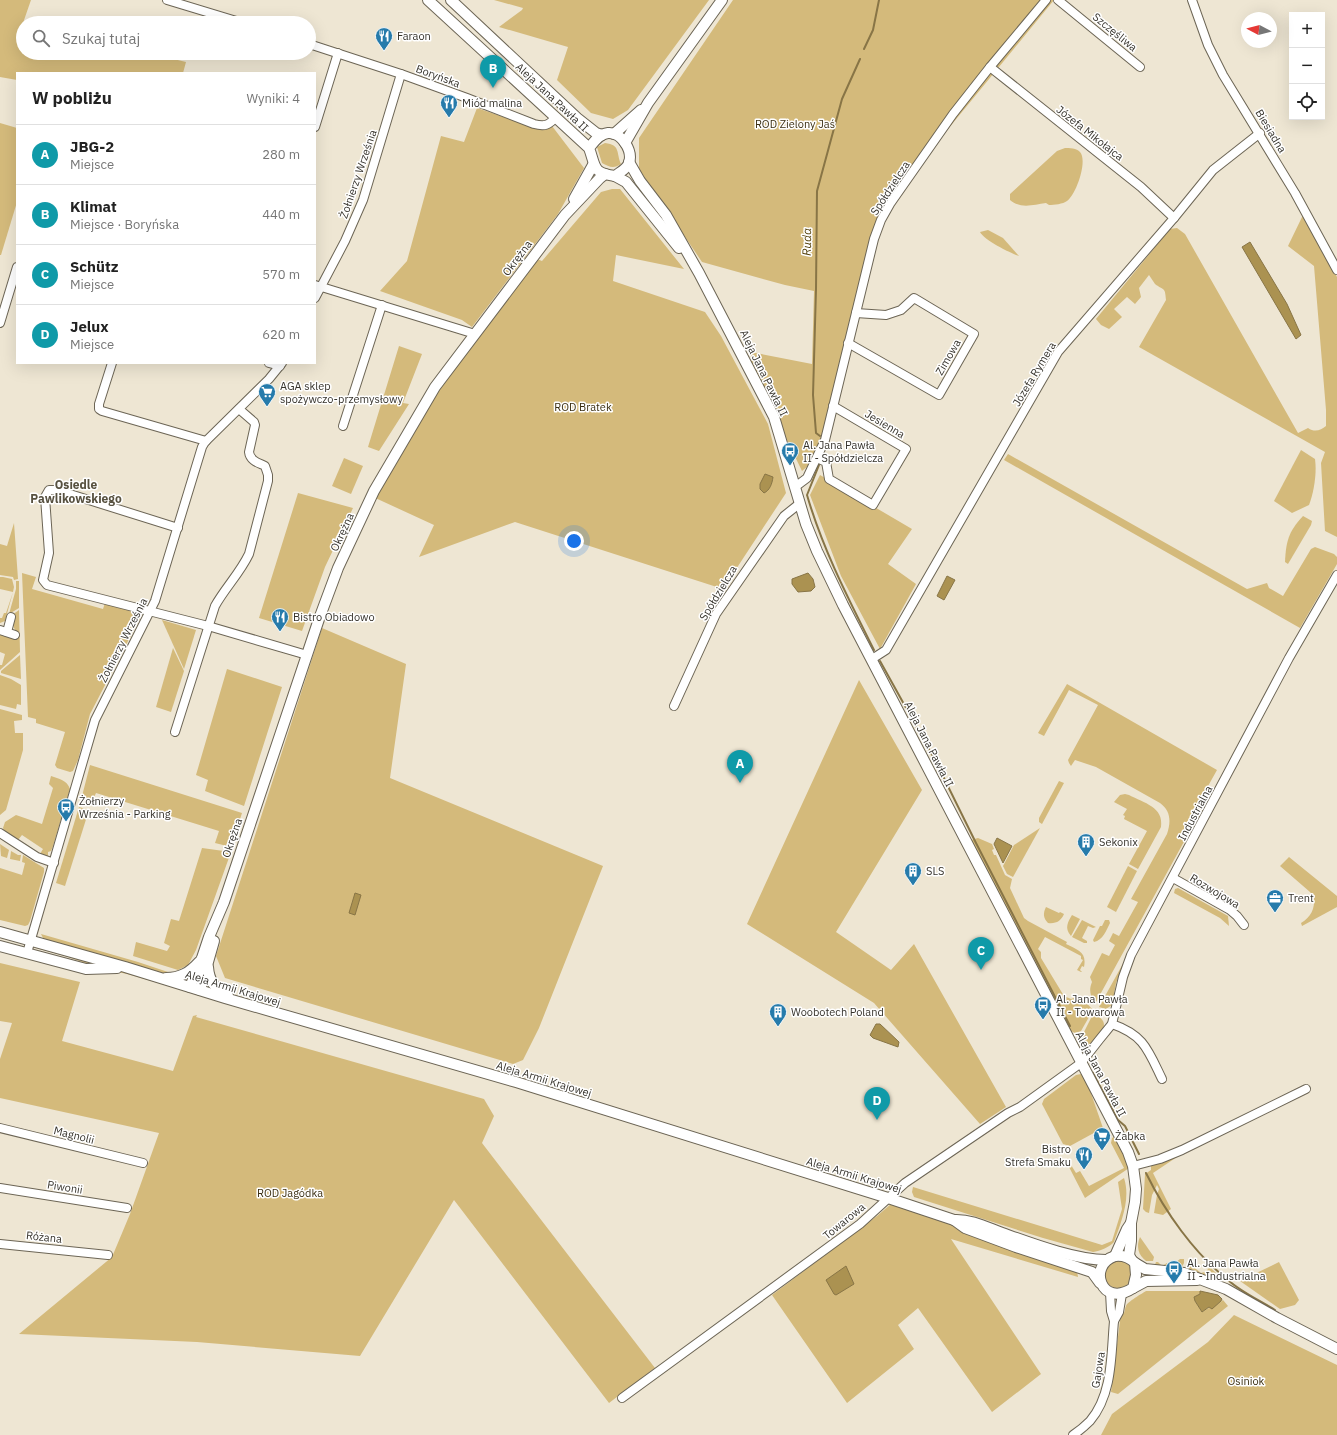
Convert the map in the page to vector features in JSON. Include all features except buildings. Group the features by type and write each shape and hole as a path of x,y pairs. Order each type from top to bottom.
{"street":[{"path":"167,0 220,16"},
{"name":"Aleja Jana Pawła II","path":"428,0 589,148"},
{"name":"Aleja Jana Pawła II","path":"450,0 577,118 596,134 602,135"},
{"path":"625,143 648,103 722,0"},
{"name":"Spółdzielcza","path":"794,487 807,478 825,440 874,239 881,220 890,204 953,114 1046,0"},
{"name":"Szczęśliwa","path":"1058,0 1140,67"},
{"name":"Biesiadna","path":"1192,0 1208,44 1223,75 1260,133 1337,270"},
{"name":"Boryńska","path":"316,46 401,74 539,125 548,125 556,117"},
{"path":"316,124 338,53"},
{"name":"Józefa Mikołajca","path":"990,67 1141,187 1174,218"},
{"name":"Żołnierzy Września","path":"318,286 345,241 363,200 401,74"},
{"path":"614,134 648,103"},
{"path":"609,133 614,134 621,138 625,143 629,153 629,162 626,167 615,176 604,174 593,165 589,148 595,140 602,135 609,133"},
{"name":"Józefa Rymera","path":"872,659 886,650 1058,352 1174,218 1213,170 1260,133"},
{"name":"Aleja Jana Pawła II","path":"629,162 640,181 666,215 699,273 774,417 790,466 799,504 817,551 1124,1145 1133,1166 1136,1188 1131,1223 1129,1255 1133,1261"},
{"name":"Okrężna","path":"565,215 593,165"},
{"name":"Okrężna","path":"195,989 205,961 209,937 224,902 307,655 338,568 374,491 435,388 565,215 604,174"},
{"name":"Aleja Jana Pawła II","path":"615,176 626,182 699,273"},
{"path":"0,323 16,270"},
{"path":"318,286 475,334"},
{"name":"Zimowa","path":"848,342 939,395 974,334 914,298 901,310 886,315 856,313"},
{"path":"343,426 382,305"},
{"path":"112,364 98,404 102,411 206,441"},
{"name":"Żołnierzy Września","path":"27,954 95,720 158,592 202,447 206,441 269,379 281,365"},
{"name":"Jesienna","path":"817,458 826,462 829,479 873,505 906,449 833,406"},
{"path":"175,732 215,606 221,594 243,565 249,554 268,481 268,474 265,466 252,460 249,456 255,425 254,422 239,409"},
{"path":"178,528 57,490 49,490 45,497 48,553 43,575 45,583 47,585 150,610 307,655"},
{"name":"Spółdzielcza","path":"674,706 722,604 784,516 799,504"},
{"name":"Industrialna","path":"1081,1063 1112,1024 1123,977 1131,955 1289,658 1337,575"},
{"path":"11,617 3,631 16,635"},
{"path":"0,833 37,857 54,863"},
{"name":"Rozwojowa","path":"1173,878 1230,910 1244,925"},
{"name":"Aleja Armii Krajowej","path":"0,932 125,967 238,1002 516,1082 888,1198 954,1220 965,1228 1016,1247 1092,1272 1100,1283"},
{"name":"Aleja Armii Krajowej","path":"0,946 86,969 125,967"},
{"path":"158,978 171,978 182,975 205,961 213,984 223,994 238,1002"},
{"path":"1112,1024 1134,1034 1143,1043 1162,1079"},
{"name":"Towarowa","path":"622,1398 860,1224 905,1183 1008,1113 1020,1107 1081,1063"},
{"path":"1133,1166 1160,1159 1182,1150 1306,1088"},
{"name":"Magnolii","path":"0,1128 142,1163"},
{"name":"Piwonii","path":"0,1188 126,1208"},
{"name":"Aleja Armii Krajowej","path":"954,1220 966,1220 1022,1240 1092,1260 1111,1258"},
{"name":"Aleja Jana Pawła II","path":"1111,1258 1131,1223"},
{"name":"Różana","path":"0,1244 108,1255"},
{"path":"1200,1280 1146,1281 1122,1294 1110,1292 1100,1283 1101,1269 1111,1258 1121,1256 1133,1261 1145,1269 1184,1273 1226,1289 1277,1318 1337,1349"},
{"path":"1132,1288 1136,1275 1133,1261"},
{"name":"Gajowa","path":"1073,1435 1090,1421 1105,1396 1109,1378 1114,1321 1111,1311 1110,1292"},
{"name":"Gajowa","path":"1114,1321 1119,1312 1122,1294"}],"green space":[{"path":"0,0 31,0 25,16 16,16 16,60 178,60 186,62 183,72 16,72 16,80 0,77"},
{"path":"494,0 709,0 628,110 613,119 591,113 557,80 568,47 499,27 523,8"},
{"name":"ROD Zielony Jaś","path":"733,0 1054,0 884,207 822,439 808,466 802,471 751,366 751,352 812,364 814,291 785,285 702,262 639,169 639,138"},
{"path":"477,108 542,130 552,126 584,168 558,214 472,327 462,320 380,291 407,261 441,136 464,142"},
{"path":"0,123 16,128 16,205 0,255"},
{"path":"605,143 614,146 617,150 621,164 616,167 607,166 602,163 597,147"},
{"path":"1065,148 1073,148 1079,151 1082,156 1083,163 1080,178 1074,192 1067,201 1056,205 1049,205 1046,203 1027,206 1018,205 1010,200 1010,194 1057,151"},
{"name":"ROD Bratek","path":"612,189 620,189 684,269 616,255 613,281 705,312 721,336 768,424 786,493 723,589 515,522 419,557 434,525 371,496 435,387 532,257 542,261 601,192"},
{"path":"1303,215 1337,277 1337,537 1325,531 1321,463 1325,452 1139,347 1166,300 1164,289 1155,284 1149,275 1139,288 1141,297 1135,304 1127,297 1114,309 1122,317 1109,329 1101,325 1096,319 1170,229 1177,228 1185,234 1298,433 1308,428 1315,431 1322,429 1326,426 1326,410 1314,266 1288,246"},
{"path":"988,230 1003,238 1019,256 987,239 980,232"},
{"path":"399,346 422,354 403,403 409,404 379,451 368,447"},
{"path":"1301,450 1315,459 1315,482 1309,505 1292,513 1274,501"},
{"path":"1008,454 1247,589 1267,583 1269,588 1283,596 1311,549 1315,547 1334,554 1337,557 1337,564 1300,628 1004,460"},
{"path":"344,458 363,466 351,494 332,486"},
{"path":"820,475 912,529 888,564 916,584 880,649 841,576 810,495"},
{"path":"298,493 353,508 325,567 302,631 259,618"},
{"path":"1303,516 1312,521 1311,525 1288,564 1285,562 1289,538 1294,527"},
{"path":"14,523 18,579 14,580 13,577 0,575 0,544 7,546"},
{"path":"22,573 36,577 32,589 103,609 105,603 137,612 141,616 90,714 78,760 73,771 70,772 57,768 55,765 65,732 36,723 36,719 28,717"},
{"path":"0,577 12,579 14,587 13,592 0,589"},
{"path":"16,581 19,581 19,608 9,614 16,589"},
{"path":"13,592 5,621 0,623 0,618 2,618 4,613 6,613"},
{"path":"19,610 20,652 0,670 0,665 2,665 5,654 0,652 0,634 18,639 18,633 14,625 15,616 12,615"},
{"path":"162,620 196,630 184,669"},
{"path":"322,628 406,664 390,778 603,866 539,1028 523,1060 513,1064 225,978 216,956"},
{"path":"173,648 184,671 171,712 156,707"},
{"path":"20,655 21,679 1,673 1,671"},
{"path":"227,669 282,687 244,806 205,791 208,780 196,775"},
{"path":"0,675 21,685 21,705 17,704 16,709 0,705"},
{"path":"859,680 922,790 836,932 891,970 914,944 1006,1107 980,1124 874,1003 747,924"},
{"path":"1067,684 1217,770 1198,804 1203,807 1096,1002 1093,1001 1091,994 1090,987 1092,982 1090,977 1102,953 1109,956 1115,945 1109,941 1113,933 1119,936 1138,902 1131,899 1167,834 1169,817 1164,806 1160,803 1096,767 1075,760 1071,766 1069,763 1068,760 1098,705 1069,690 1044,736 1038,733"},
{"path":"0,709 22,715 22,720 14,721 15,733 23,733 23,750 6,810 0,815"},
{"path":"90,765 242,813 231,847 215,843 219,831 96,793 91,804 81,800"},
{"path":"51,776 65,782 70,789 53,846 51,851 48,852 48,856 40,854 43,849 22,835 18,840 5,832 3,828 5,822 16,815 42,824 53,788 49,784"},
{"path":"1059,781 1064,783 1042,824 1039,822 1039,818"},
{"path":"1125,794 1152,806 1156,810 1161,820 1161,827 1138,869 1129,864 1147,831 1124,819 1125,816 1123,815 1127,809 1114,802 1120,795"},
{"path":"79,807 89,810 65,886 56,883"},
{"path":"1040,828 1013,877 1007,874 1003,866 1014,845"},
{"path":"978,838 992,844 994,855 996,855 1005,875 1012,879 1010,888 1024,918 1067,942 1066,944 1078,950 1083,955 1085,962 1084,967 1082,966 1080,970 1081,972 1077,970 1083,960 1081,959 1081,956 1045,937 1038,949 1041,952 1041,958 1064,996 1071,999 1080,996 1093,1010 1081,1031 1075,1033 1071,1031 971,840"},
{"path":"0,844 9,850 7,858 1,856"},
{"path":"202,848 231,852 196,950 188,965 178,970 133,956 136,942 167,951 170,946 164,943 171,919 179,921"},
{"path":"11,851 21,855 20,861 10,859"},
{"path":"23,855 44,868 30,921 28,925 25,926 0,920 0,868 22,875 25,863 22,862"},
{"path":"1289,857 1337,896 1337,907 1302,926 1301,923 1312,912 1314,897 1280,866"},
{"path":"1128,866 1137,871 1116,912 1107,907"},
{"path":"1178,888 1228,916 1229,926 1220,918 1174,893 1175,889"},
{"path":"1046,907 1064,914 1058,922 1048,923 1044,915"},
{"path":"1072,915 1080,919 1071,936 1067,928"},
{"path":"1082,920 1096,927 1093,928 1088,926 1082,938 1087,941 1087,943 1072,937"},
{"path":"1105,920 1109,920 1110,923 1104,935 1094,942 1093,940 1100,926 1102,926"},
{"path":"41,934 174,974 161,974 48,941 43,938"},
{"path":"34,945 129,972 183,990 127,974 99,968 36,948"},
{"path":"1125,960 1116,983 1112,1005 1106,1009 1099,1007"},
{"name":"ROD Jagódka","path":"0,963 80,982 62,1041 173,1071 193,1016 197,1015 196,1017 484,1099 494,1116 482,1143 655,1368 609,1403 454,1200 360,1356 197,1342 19,1334 112,1257 130,1214 159,1133 0,1098 0,1059 12,1023 0,1021"},
{"path":"1094,1012 1103,1021 1104,1025 1102,1032 1088,1048 1082,1048 1078,1041 1078,1037 1084,1032"},
{"path":"1081,1074 1085,1076 1103,1128 1070,1146 1063,1144 1042,1104 1044,1099 1076,1075"},
{"path":"1112,1138 1117,1138 1132,1166 1085,1198 1069,1167 1071,1165 1076,1173 1080,1171 1089,1186 1124,1168 1111,1143"},
{"path":"1186,1151 1153,1173 1171,1209 1163,1215 1154,1213 1159,1189 1157,1185 1152,1195 1149,1213 1146,1212 1143,1209 1145,1174 1151,1170 1151,1166"},
{"path":"1124,1178 1126,1186 1126,1202 1114,1242 1110,1246 1093,1252 1043,1238 914,1197 912,1192 913,1187 1102,1245 1112,1241 1122,1209 1118,1182"},
{"path":"891,1204 937,1218 981,1238 1022,1254 1077,1271 1078,1277 951,1239 1041,1374 992,1412 918,1308 898,1325 914,1349 847,1403 772,1295"},
{"path":"1140,1237 1154,1257 1153,1261 1146,1261 1143,1259 1138,1250"},
{"path":"1180,1259 1184,1259 1181,1269 1154,1267 1156,1262 1162,1266 1167,1263 1171,1265"},
{"path":"1118,1260 1128,1264 1132,1274 1128,1284 1118,1288 1108,1284 1104,1274 1108,1264"},
{"path":"1279,1262 1299,1300 1295,1305 1280,1309 1240,1281"},
{"path":"1191,1265 1201,1273 1205,1272 1210,1267 1216,1273 1211,1279 1186,1270 1188,1266"},
{"path":"1146,1291 1200,1291 1200,1295 1195,1301 1202,1312 1223,1300 1228,1306 1118,1394 1111,1392 1121,1313 1124,1313 1129,1302"},
{"name":"Osiniok","path":"1234,1315 1337,1365 1337,1435 1101,1435 1112,1414 1208,1342"}],"shaded area":[{"path":"1250,242 1287,304 1301,335 1296,339 1242,247"},
{"path":"765,474 773,477 768,490 764,493 760,489 760,484"},
{"path":"808,573 813,579 815,587 811,591 798,592 792,584 792,579"},
{"path":"947,576 955,580 944,600 937,596"},
{"path":"997,838 1012,846 1003,863 994,844"},
{"path":"355,893 361,895 355,915 349,913"},
{"path":"876,1024 880,1024 899,1042 898,1047 873,1038 870,1035"},
{"path":"846,1266 854,1284 836,1295 826,1280"},
{"path":"1200,1291 1218,1295 1222,1299 1212,1309 1209,1307 1202,1312 1194,1297 1200,1294"}],"waterway":[{"name":"Ruda","path":"864,49 873,30 879,0"},
{"name":"Ruda","path":"820,436 816,433 813,395 817,191 842,99 860,59"},
{"path":"823,454 827,444"},
{"path":"819,465 807,495 813,515 829,555 874,650"},
{"path":"880,661 935,760 1070,1026"},
{"path":"1093,1073 1118,1120 1125,1126 1139,1154"},
{"path":"1146,1173 1171,1217 1192,1245 1215,1269 1233,1284 1275,1310"}],"place":[{"name":"Faraon","path":"384,51"},
{"name":"Klimat","path":"493,88"},
{"name":"Miód malina","path":"449,118"},
{"name":"AGA sklep spożywczo-przemysłowy","path":"267,407"},
{"name":"Al. Jana Pawła II - Spółdzielcza","path":"790,466"},
{"name":"Bistro Obiadowo","path":"280,632"},
{"name":"JBG-2","path":"740,783"},
{"name":"Żołnierzy Września - Parking","path":"66,822"},
{"name":"Sekonix","path":"1086,857"},
{"name":"SLS","path":"913,886"},
{"name":"Trent","path":"1275,913"},
{"name":"Schütz","path":"981,970"},
{"name":"Al. Jana Pawła II - Towarowa","path":"1043,1020"},
{"name":"Woobotech Poland","path":"778,1027"},
{"name":"Jelux","path":"877,1120"},
{"name":"Żabka","path":"1102,1151"},
{"name":"Bistro Strefa Smaku","path":"1084,1170"},
{"name":"Al. Jana Pawła II - Industrialna","path":"1174,1284"}],"district":[{"name":"Osiedle Pawlikowskiego","path":"76,492"}]}
